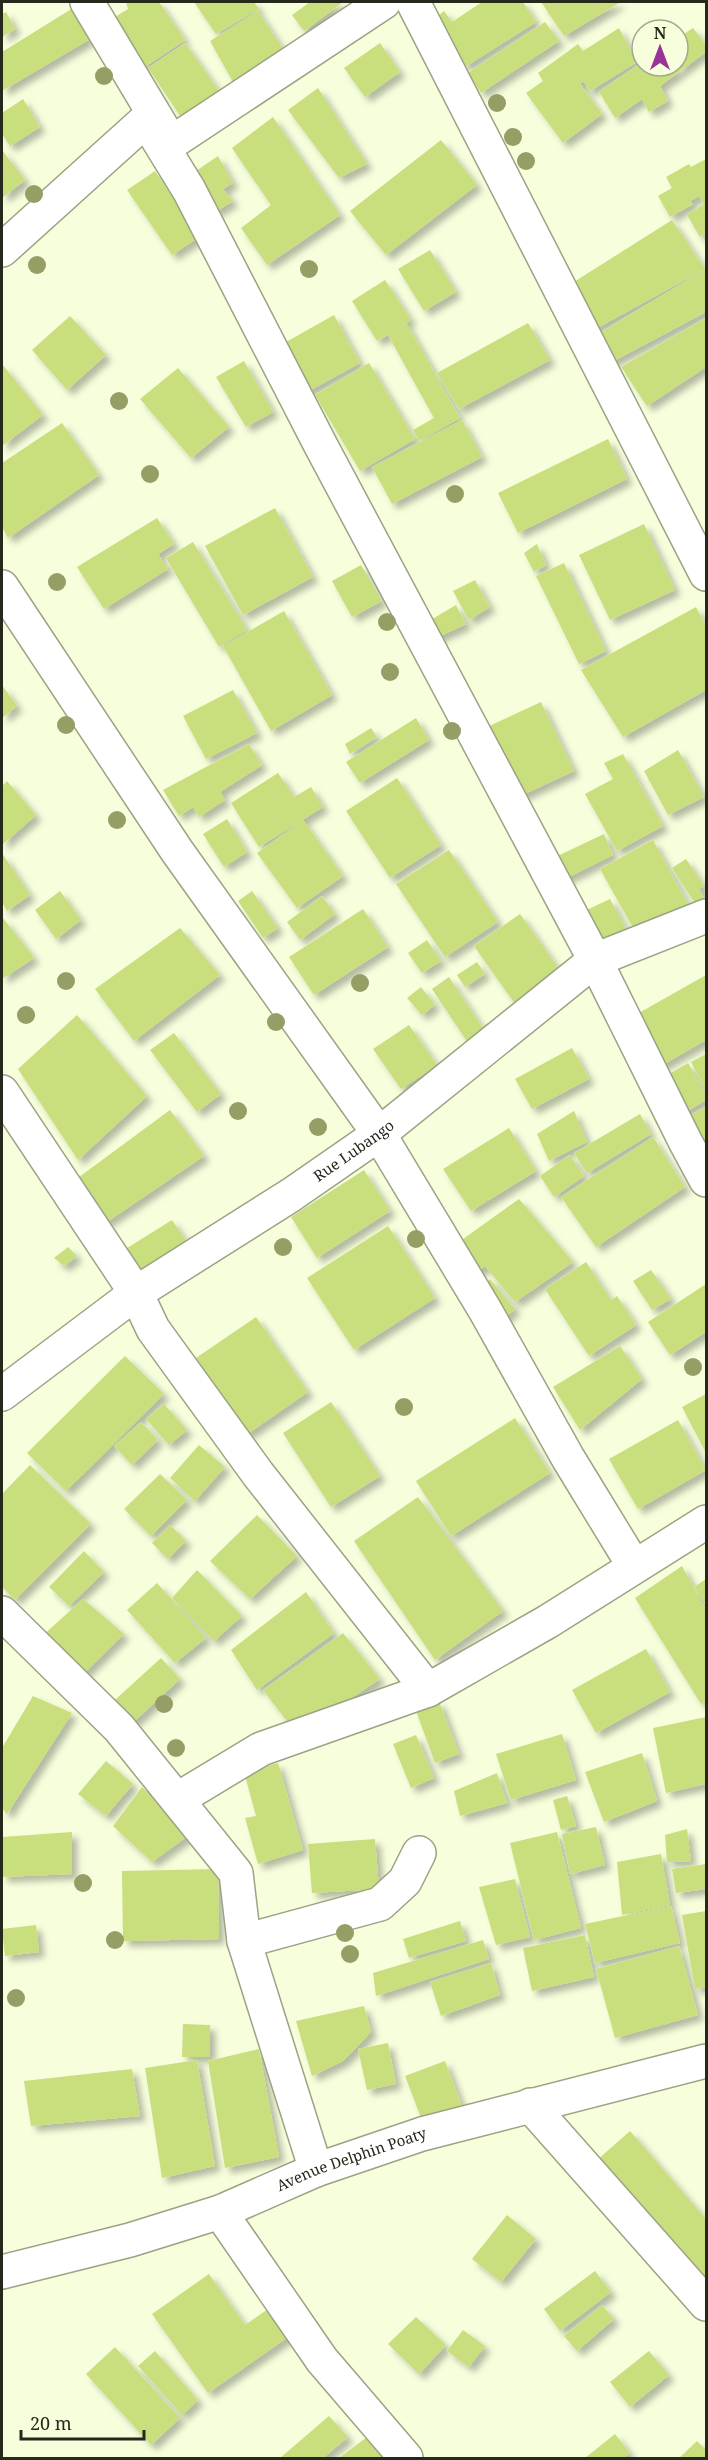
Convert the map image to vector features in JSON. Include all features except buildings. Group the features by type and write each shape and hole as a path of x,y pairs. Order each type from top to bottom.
{"street":[{"path":"87,2 171,143"},
{"path":"171,143 384,2"},
{"path":"413,2 706,574"},
{"path":"146,120 171,143"},
{"path":"2,250 146,120"},
{"path":"146,120 189,190 320,444 595,960 706,1180"},
{"path":"2,586 177,851 379,1134 486,1310 568,1458 634,1566"},
{"name":"Rue Lubango","path":"2,1394 136,1293 291,1195 379,1134 595,960 706,916"},
{"path":"2,1092 136,1293 153,1329 258,1474 428,1690"},
{"path":"178,1799 261,1749 428,1690 547,1622 706,1522"},
{"path":"2,1613 119,1728 236,1873 244,1941 316,2170"},
{"path":"244,1941 380,1904 405,1881 419,1853"},
{"name":"Avenue Delphin Poaty","path":"2,2272 130,2240 220,2212 316,2170 422,2134 706,2061"},
{"path":"530,2105 706,2304"},
{"path":"220,2212 322,2360 406,2458"}]}
